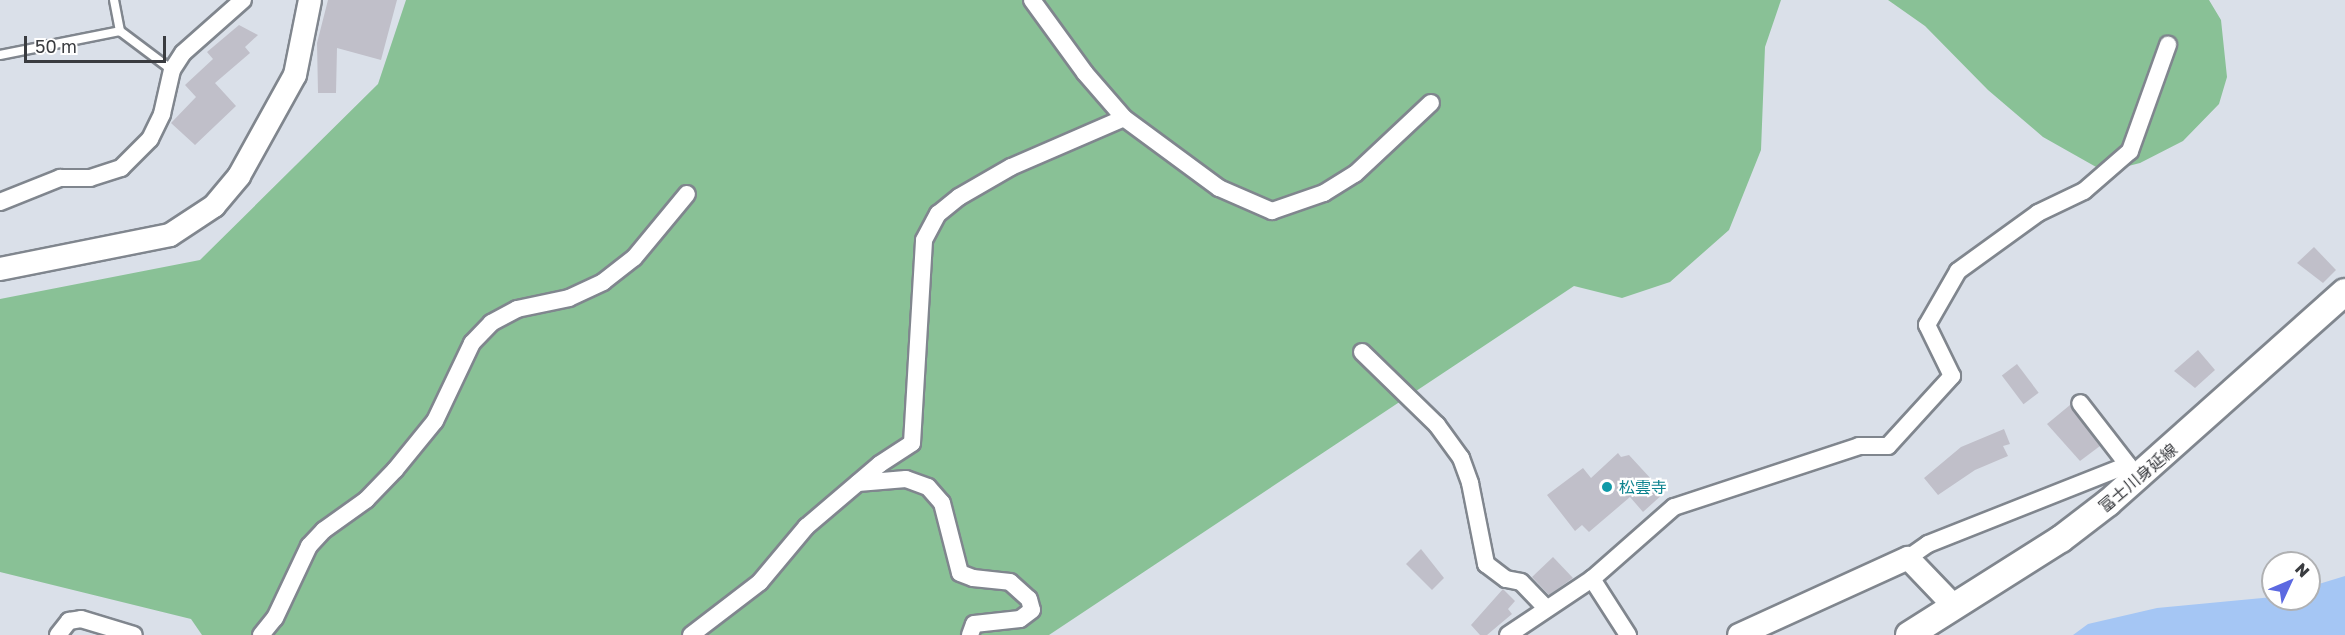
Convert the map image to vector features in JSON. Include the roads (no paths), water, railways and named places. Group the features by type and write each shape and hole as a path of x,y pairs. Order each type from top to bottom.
{"main road":[{"name":"富士川身延線","path":"1909,635 1955,607 2108,503 2345,292"}],"street":[{"path":"0,202 60,178 90,178 121,168 150,139 162,114 172,70 183,53 243,0"},
{"path":"0,269 170,236 214,206 238,176 295,75 310,0"},
{"path":"1032,0 1085,73 1124,118 1220,188 1272,211 1324,193 1355,174 1431,103"},
{"path":"1508,635 1592,579 1674,507 1859,446 1888,447 1952,376 1927,325 1958,271 2038,213 2084,191 2130,151 2168,45"},
{"path":"691,635 760,582 806,527 858,483 912,443 924,240 938,214 959,197 1011,167 1124,118"},
{"path":"261,635 275,618 309,546 324,530 366,500 415,446 435,421 472,344 491,323 517,309 568,298 603,282 634,258 687,194"},
{"path":"1362,352 1437,424 1461,458 1470,483 1486,564 1506,579 1521,582 1547,609"},
{"path":"1739,635 1908,558 1928,544 2128,465 2080,403"},
{"path":"858,483 906,479 927,487 942,503 960,573 973,579 1010,582 1029,599 1032,610 1020,619 974,624 970,635"},
{"path":"1908,558 1955,607"},
{"path":"1592,579 1628,635"},
{"path":"58,635 69,621 81,619 134,635"}],"lane":[{"path":"114,0 120,31 172,70"},
{"path":"0,55 120,31"}],"water":[{"path":"2345,576 2345,635 2073,635 2088,624 2157,608 2261,598 2261,611 2321,611 2321,583"}],"place":[{"name":"松雲寺","path":"1607,487"}]}
